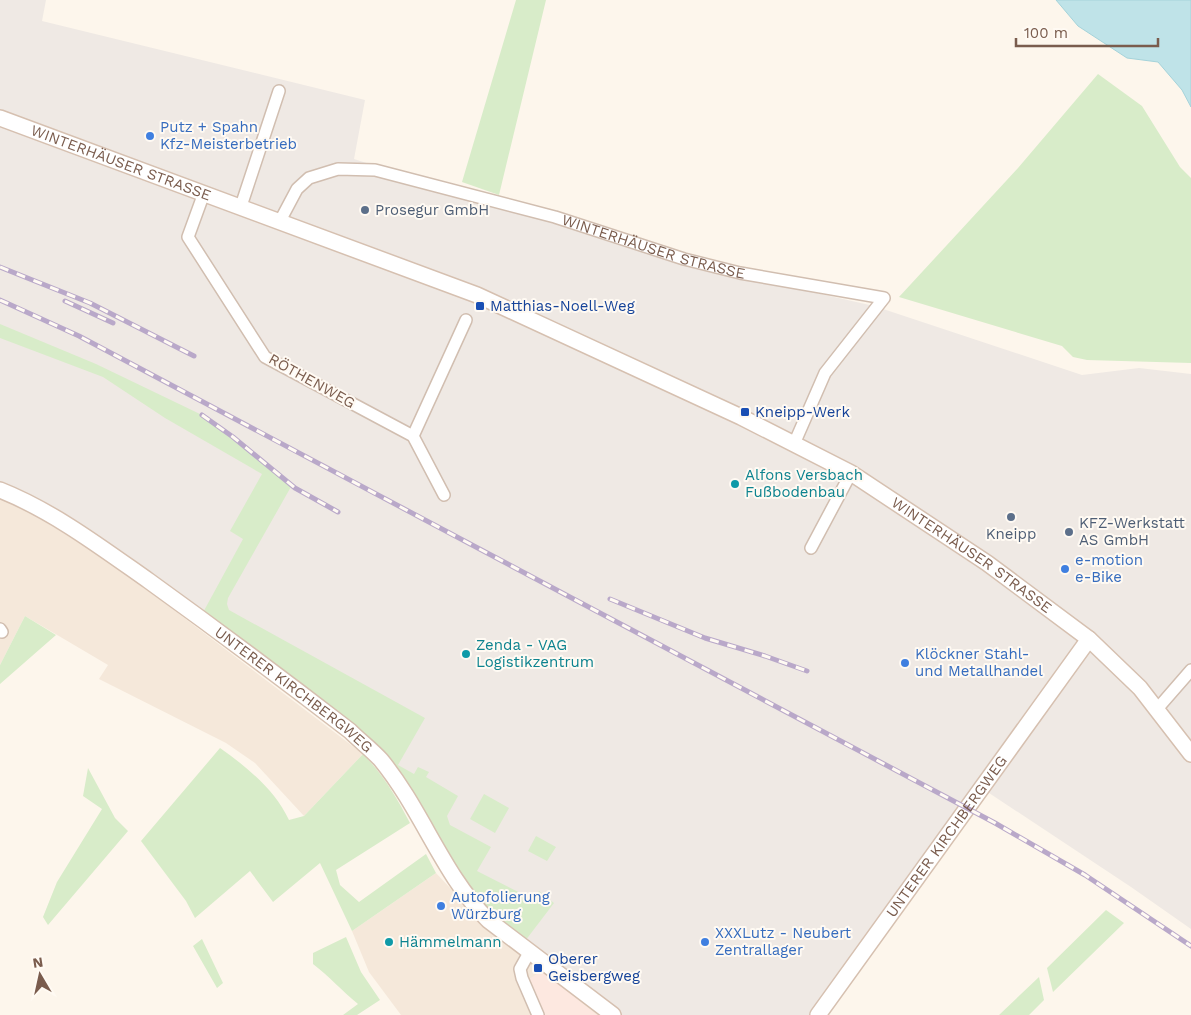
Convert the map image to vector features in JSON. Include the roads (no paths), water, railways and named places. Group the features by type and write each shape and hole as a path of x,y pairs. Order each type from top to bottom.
{"main road":[{"name":"WINTERHÄUSER STRASSE","path":"0,118 477,295 733,413 851,473 987,563 1089,639 1158,708 1191,754"},
{"name":"UNTERER KIRCHBERGWEG","path":"0,490 47,514 115,558 350,731 380,760 405,796 470,902 488,920 530,950 613,1015"},
{"name":"UNTERER KIRCHBERGWEG","path":"818,1015 1089,639"}],"street":[{"path":"241,206 279,91"},
{"name":"WINTERHÄUSER STRASSE","path":"280,221 297,189 309,178 338,169 375,170 553,216 703,264 740,273 884,298 825,373 794,444"},
{"name":"RÖTHENWEG","path":"204,193 188,237 265,357 414,436"},
{"path":"444,495 414,436 466,320"},
{"path":"811,548 851,473"},
{"path":"1158,708 1191,670"},
{"path":"530,950 520,969 538,1015"}],"water":[{"path":"1056,0 1191,0 1191,107 1182,90 1158,62 1127,58 1078,26"}],"railway":[{"path":"0,267 90,303 194,356"},
{"path":"0,300 79,336 995,823 1085,875 1191,946"},
{"path":"65,301 113,323"},
{"path":"202,415 233,437 295,488 338,512"},
{"path":"610,599 705,638 807,671"}],"place":[{"name":"Putz + Spahn Kfz-Meisterbetrieb","path":"150,136"},
{"name":"Prosegur GmbH","path":"365,210"},
{"name":"Matthias-Noell-Weg","path":"480,306"},
{"name":"Kneipp-Werk","path":"745,412"},
{"name":"Alfons Versbach Fußbodenbau","path":"735,484"},
{"name":"Kneipp","path":"1011,517"},
{"name":"KFZ-Werkstatt AS GmbH","path":"1069,532"},
{"name":"e-motion e-Bike","path":"1065,569"},
{"name":"Zenda - VAG Logistikzentrum","path":"466,654"},
{"name":"Klöckner Stahl- und Metallhandel","path":"905,663"},
{"name":"Autofolierung Würzburg","path":"441,906"},
{"name":"Hämmelmann","path":"389,942"},
{"name":"XXXLutz - Neubert Zentrallager","path":"705,942"},
{"name":"Oberer Geisbergweg","path":"538,968"}]}
